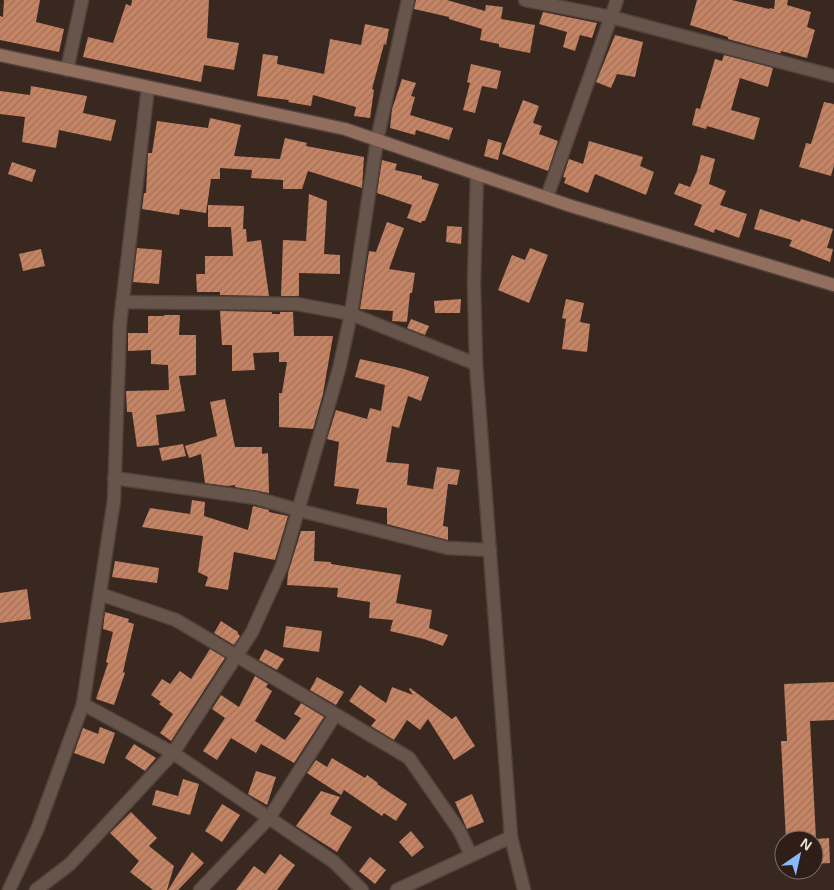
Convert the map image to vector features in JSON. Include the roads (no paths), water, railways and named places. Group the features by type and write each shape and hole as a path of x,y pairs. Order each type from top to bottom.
{"main road":[{"path":"0,55 345,129 547,198 833,282"}],"street":[{"path":"67,70 82,0"},
{"path":"36,890 70,864 173,753 252,632 282,566 338,368 351,314 377,140 408,0"},
{"path":"525,0 611,17 834,76"},
{"path":"547,198 617,0"},
{"path":"9,890 37,830 83,704 114,500 120,323 148,87"},
{"path":"477,174 474,282 476,364 511,837 524,890"},
{"path":"122,302 297,304 351,314 476,364"},
{"path":"114,478 256,498 448,548 490,550"},
{"path":"100,594 176,620 409,758 459,830 471,855"},
{"path":"83,704 173,753 334,862 362,890"},
{"path":"200,890 269,818 335,715"},
{"path":"397,890 511,837"}]}
